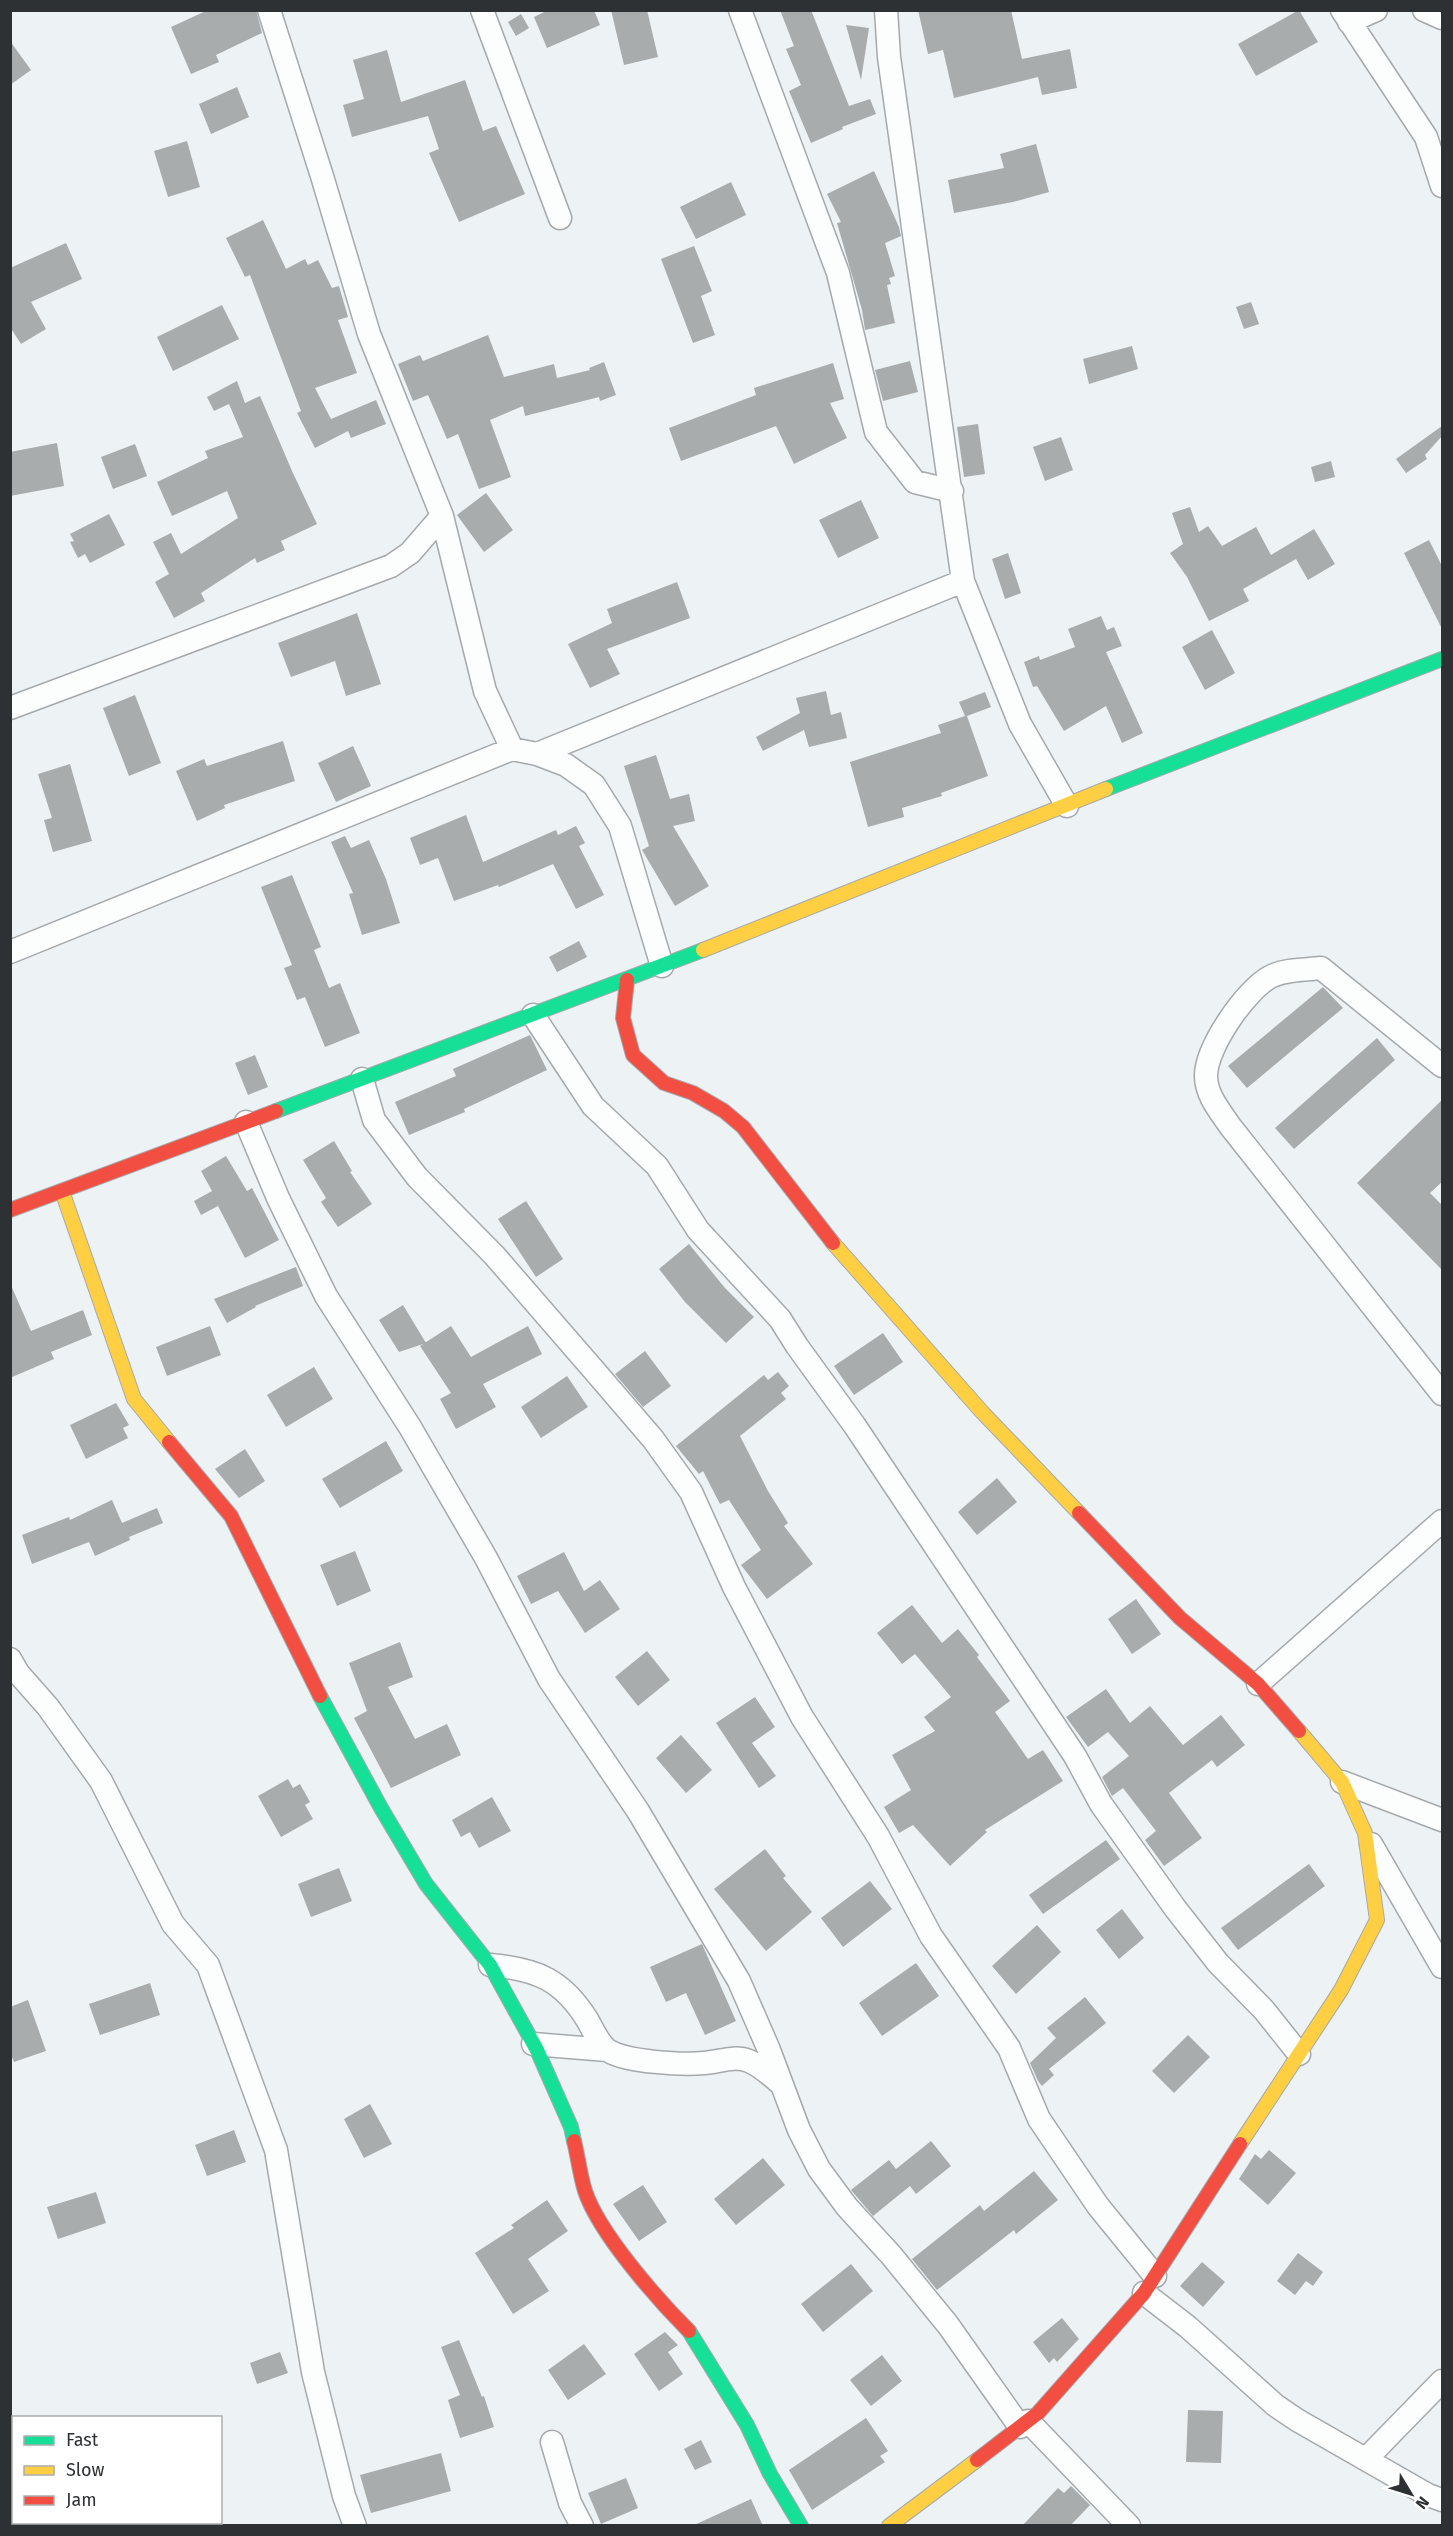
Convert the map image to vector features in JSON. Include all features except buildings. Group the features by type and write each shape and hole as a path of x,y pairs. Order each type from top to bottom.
{"street":[{"path":"269,10 369,334 442,516 484,691 512,749"},
{"path":"482,10 560,218"},
{"path":"740,10 838,273 876,432 915,482 952,491"},
{"path":"886,10 889,57 963,581 1020,724 1067,806"},
{"path":"1376,10 1345,16 1426,137 1443,186"},
{"path":"1424,10 1443,18"},
{"path":"10,708 391,566 410,553 442,516"},
{"path":"410,553 452,556"},
{"path":"537,754 963,581"},
{"path":"10,1210 627,980 1443,659"},
{"path":"10,952 512,749 537,754 566,765 594,785 620,826 662,966"},
{"path":"1443,1066 1321,968 1271,976 1252,992 1229,1018 1214,1049 1206,1076 1212,1099 1230,1126 1443,1394"},
{"path":"627,980 623,1018 633,1055 646,1070 664,1083 693,1093 724,1111 743,1127 848,1262 982,1412 1180,1617 1258,1684 1342,1782 1365,1833 1443,1967"},
{"path":"533,1015 593,1106 657,1166 698,1230 780,1319 797,1347 855,1426 1075,1756 1101,1804 1175,1908 1218,1963 1264,2010 1299,2054"},
{"path":"362,1079 374,1120 417,1178 494,1255 653,1439 691,1492 734,1587 802,1717 878,1836 931,1936 1009,2048 1039,2119 1150,2285 1188,2327 1275,2405 1428,2495 1443,2500"},
{"path":"246,1122 278,1198 326,1296 410,1426 480,1548 549,1679 638,1811 734,1971 765,2040 799,2130 819,2169 847,2207 891,2255 948,2325 1024,2424 1129,2526"},
{"path":"62,1191 134,1399 231,1516 325,1706 381,1809 426,1884 490,1965 533,2044 571,2127 585,2191 604,2229 673,2315 693,2335 741,2415 770,2475 801,2526"},
{"path":"1258,1684 1443,1521"},
{"path":"10,1659 18,1673 48,1707 101,1781 173,1924 208,1965 276,2150 313,2372 344,2496 355,2526"},
{"path":"1342,1782 1443,1821"},
{"path":"1365,1833 1377,1920"},
{"path":"889,2526 1038,2413 1150,2285 1341,1990 1377,1920 1405,1904"},
{"path":"490,1965 515,1967 543,1976 566,1991 607,2050"},
{"path":"533,2044 607,2050 625,2057 666,2062 703,2063 727,2058 747,2060 782,2085"},
{"path":"1367,2458 1443,2381"},
{"path":"552,2442 570,2503 582,2526"}],"traffic: fast":[{"path":"1106,789 1442,659"},
{"path":"276,1111 703,950"},
{"path":"320,1696 381,1808 426,1884 490,1965 537,2050 571,2127 574,2141"},
{"path":"689,2331 747,2425 770,2474 801,2526"}],"traffic: slow":[{"path":"703,950 1106,789"},
{"path":"62,1191 134,1399 169,1442"},
{"path":"833,1243 982,1412 1079,1513"},
{"path":"1240,2144 1341,1990 1377,1920 1365,1833 1342,1782 1299,1731"},
{"path":"889,2526 977,2460"}],"traffic: jam":[{"path":"627,980 623,1018 633,1055 664,1083 693,1093 724,1111 743,1127 833,1243"},
{"path":"10,1210 276,1111"},
{"path":"169,1442 231,1516 320,1696"},
{"path":"1079,1513 1180,1618 1258,1684 1299,1731"},
{"path":"574,2141 585,2191 592,2208 630,2265 689,2331"},
{"path":"977,2460 1038,2413 1144,2293 1240,2144"}]}
